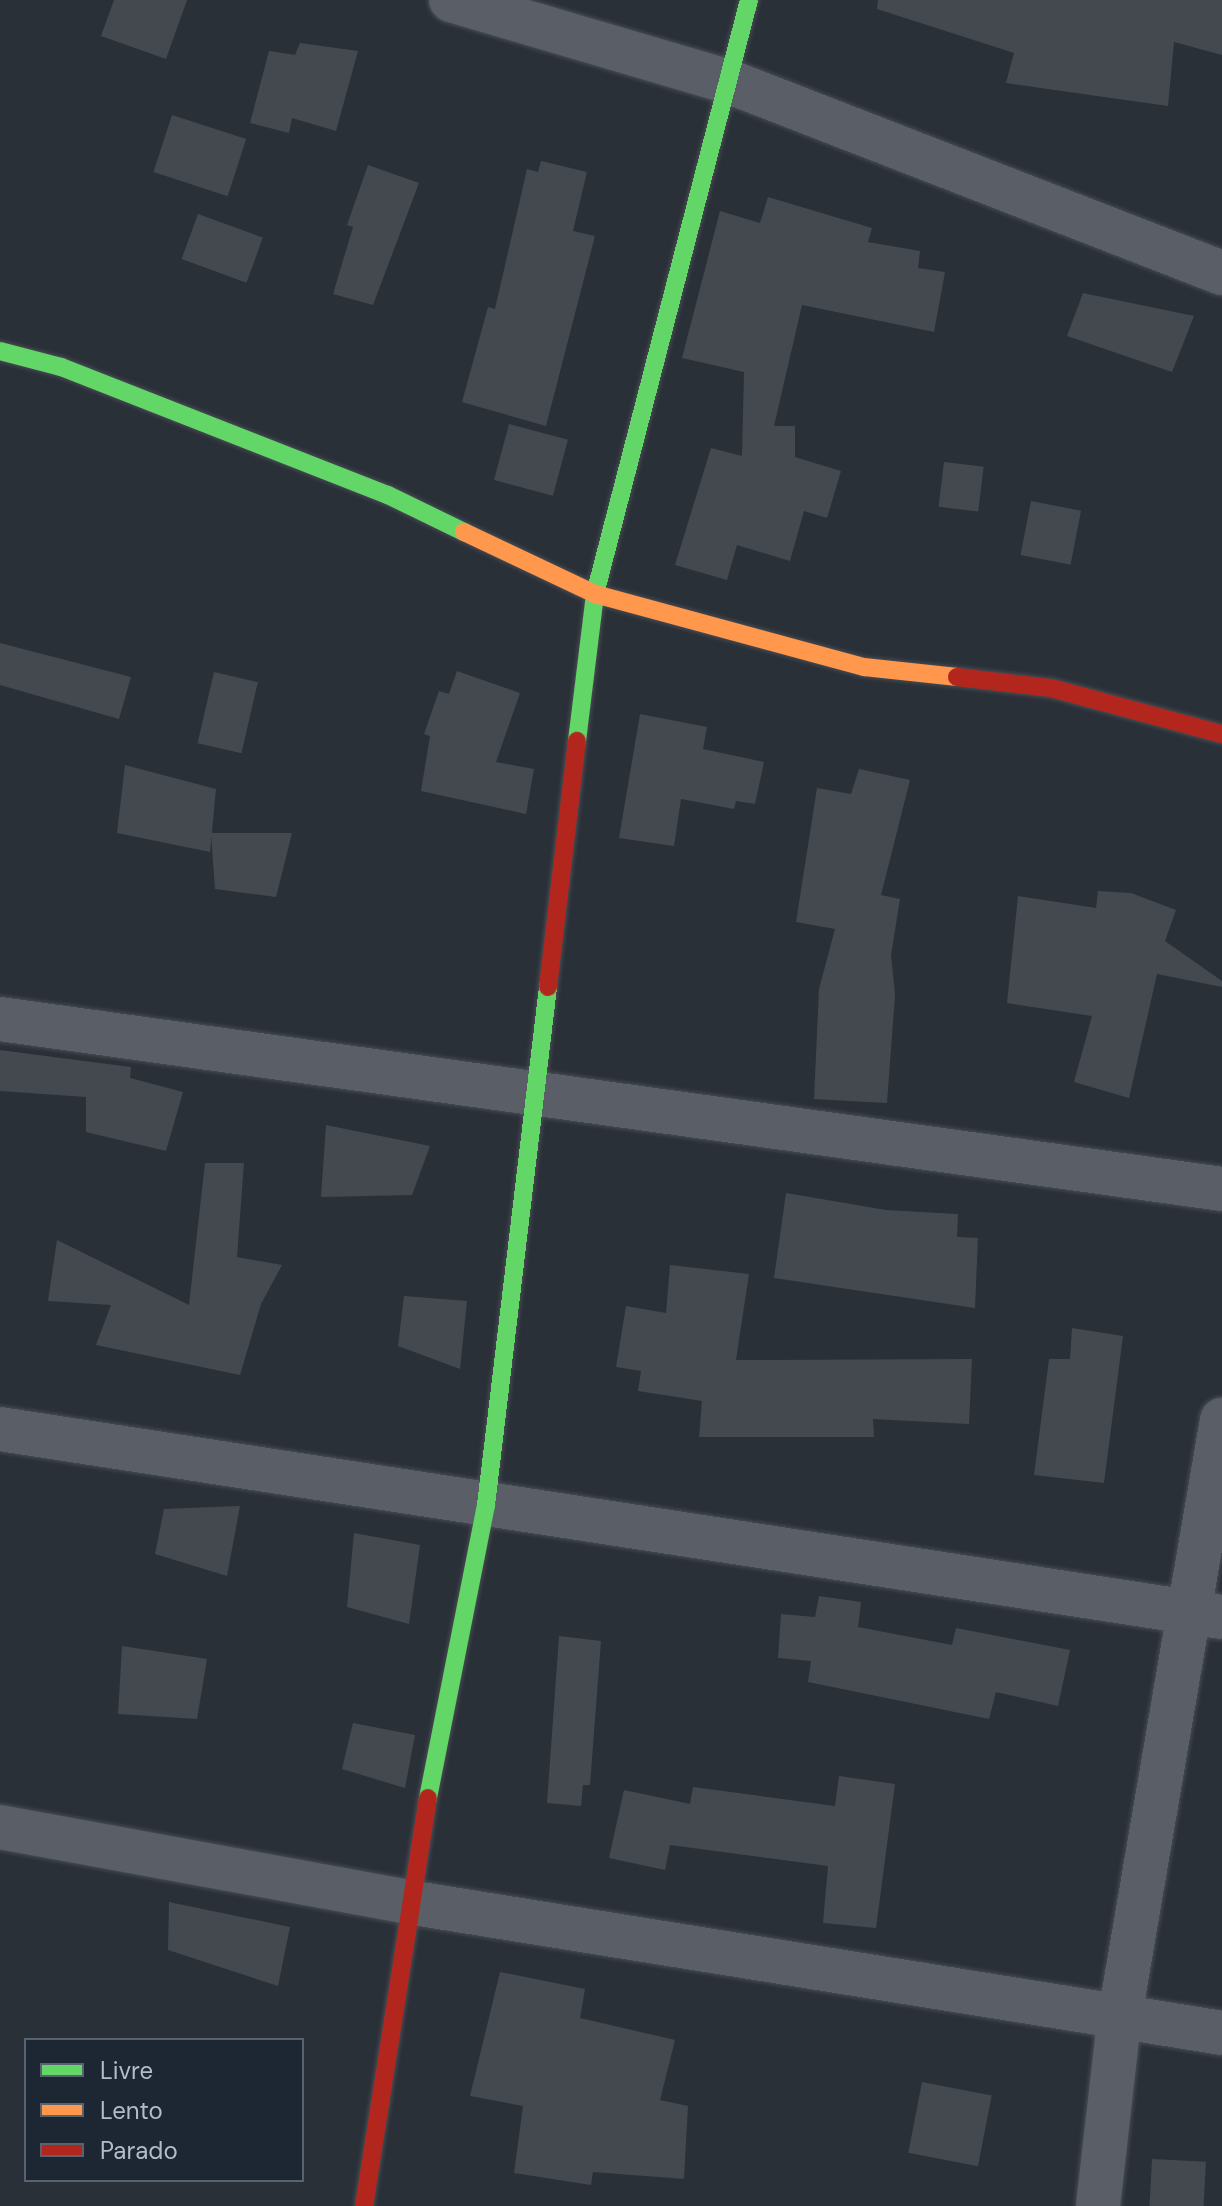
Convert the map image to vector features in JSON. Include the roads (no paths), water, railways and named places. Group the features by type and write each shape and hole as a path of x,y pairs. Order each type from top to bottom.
{"street":[{"path":"451,0 730,82 1222,273"},
{"path":"364,2206 408,1902 486,1505 531,1097 595,594 749,0"},
{"path":"0,351 61,367 388,495 595,594 864,667 1051,688 1222,734"},
{"path":"0,1019 531,1097 1222,1189"},
{"path":"1098,2206 1119,2021 1206,1615 1222,1420"},
{"path":"0,1429 1206,1615"},
{"path":"0,1827 408,1902 1119,2021 1222,2033"}]}
